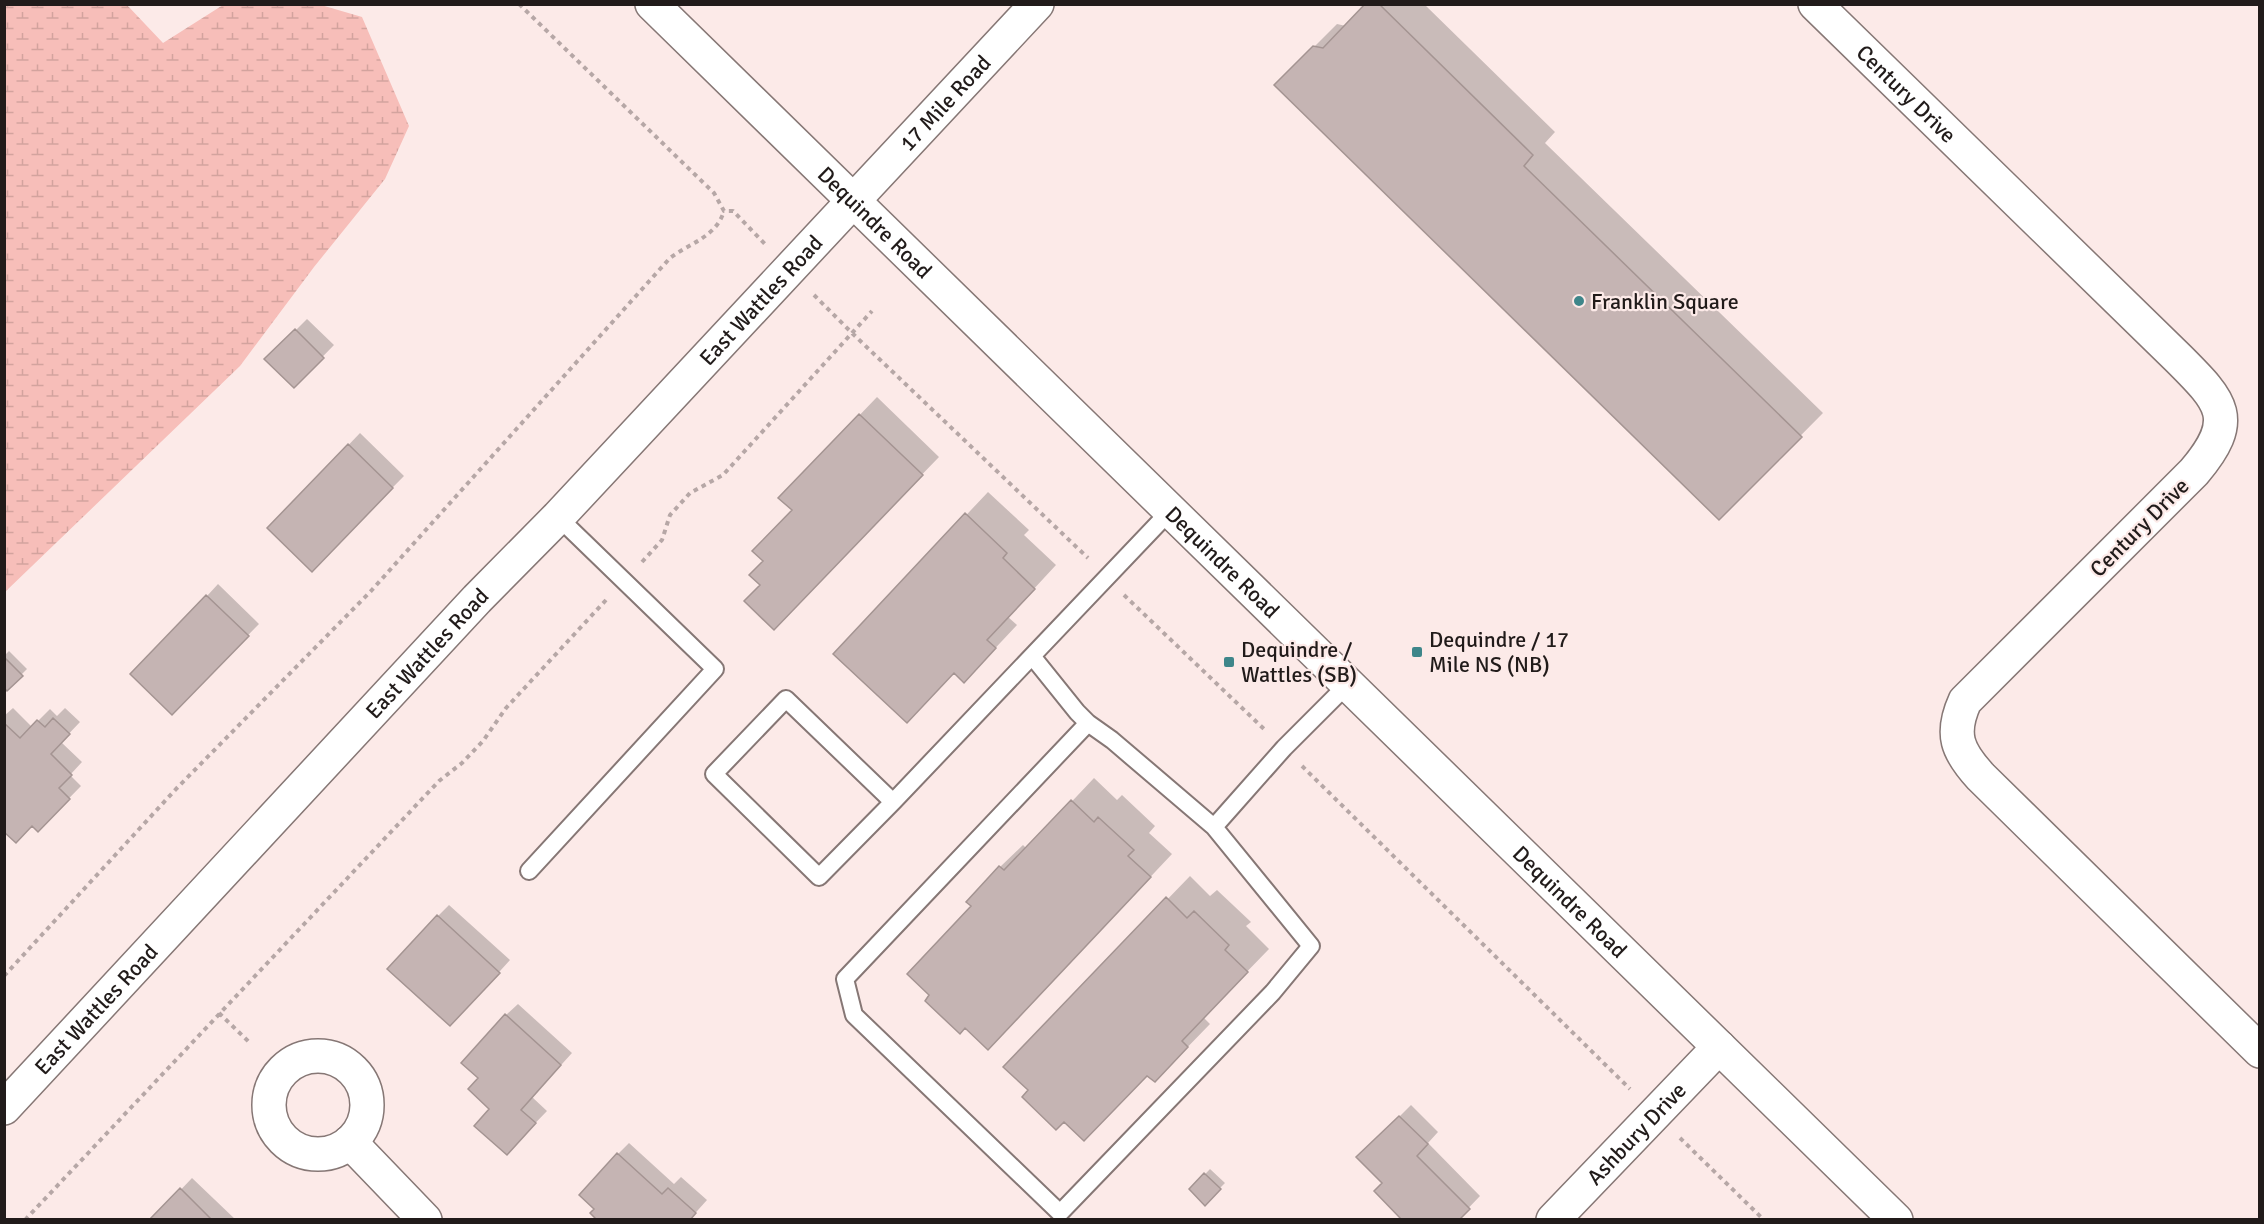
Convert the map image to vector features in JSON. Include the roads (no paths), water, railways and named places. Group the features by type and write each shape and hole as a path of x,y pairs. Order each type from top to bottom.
{"main road":[{"name":"Dequindre Road","path":"652,4 1896,1220"},
{"name":"17 Mile Road","path":"853,201 1037,4"},
{"name":"Century Drive","path":"1815,4 2179,359 2209,389 2219,407 2221,422 2211,452 2194,472 1965,701 1959,715 1957,742 1967,762 1981,777 2259,1051"},
{"name":"East Wattles Road","path":"4,1108 477,599 558,517 853,201"},
{"name":"Ashbury Drive","path":"1553,1220 1719,1047"},
{"path":"350,1142 425,1220"}],"lane":[{"path":"893,802 786,699 714,774 819,877 893,802 1170,511"},
{"path":"529,871 715,669 558,517"},
{"path":"1032,656 1088,723 1112,740 1214,827 1311,946 1273,992 1060,1213 854,1015 845,979 1088,723"},
{"path":"1214,827 1284,748 1348,684"}],"place":[{"name":"Franklin Square","path":"1579,301"},
{"name":"Dequindre / 17 Mile NS (NB)","path":"1417,652"},
{"name":"Dequindre / Wattles (SB)","path":"1229,662"}]}
